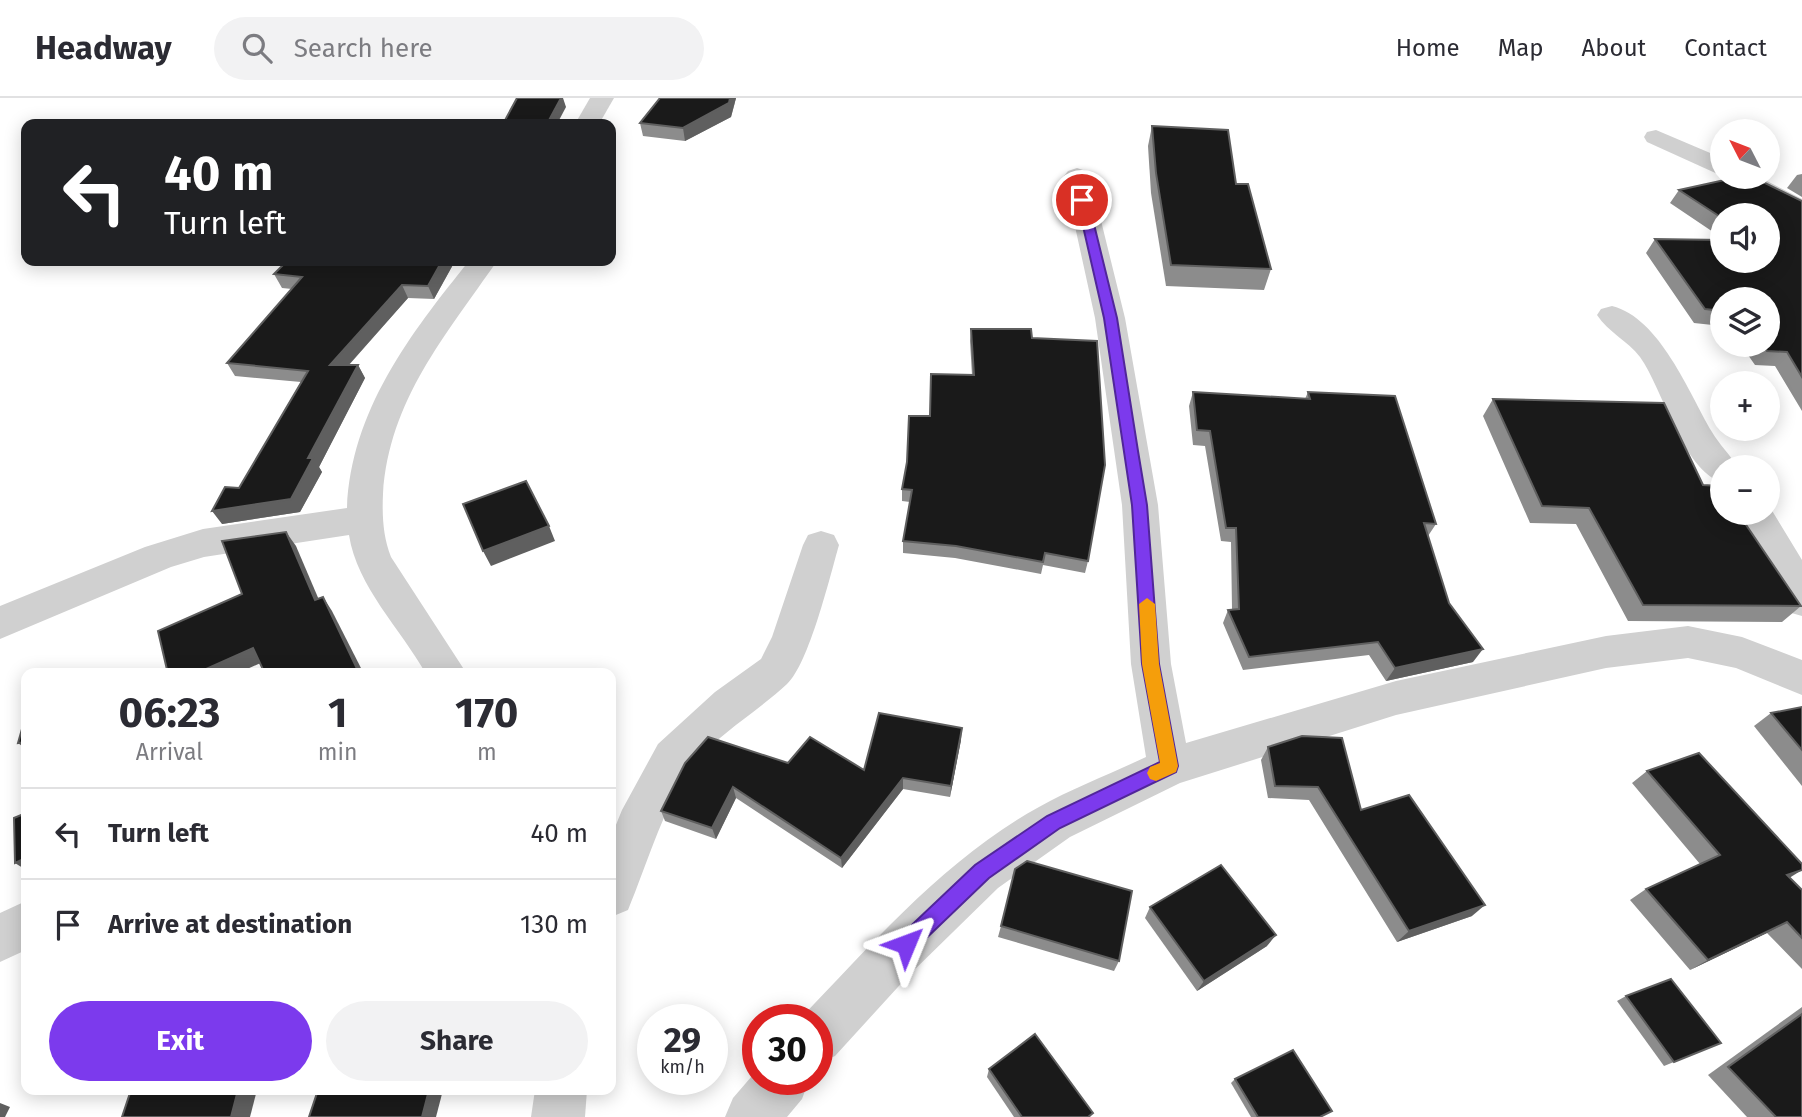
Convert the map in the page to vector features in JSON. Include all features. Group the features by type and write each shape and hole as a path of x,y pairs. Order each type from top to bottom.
{"street":[{"path":"590,119 602,98"},
{"path":"1656,137 1710,162"},
{"path":"1077,176 1115,345 1140,505 1151,664 1170,766"},
{"path":"1763,189 1802,209"},
{"path":"444,668 435,649 398,599 372,555 365,519 365,480 381,421 402,373 479,266"},
{"path":"1612,315 1652,351 1700,441 1711,455"},
{"path":"0,623 158,557 203,543 365,519"},
{"path":"1762,525 1793,577 1802,601"},
{"path":"616,881 638,825 673,757 730,704 775,671 792,637 821,545"},
{"path":"833,1021 891,958 982,872 1054,822 1170,766 1396,698 1605,652 1688,642 1742,653 1802,678"},
{"path":"0,938 21,928"},
{"path":"558,1117 560,1095"},
{"path":"752,1117 770,1095"}],"building":[{"path":"517,98 561,98 550,119 506,119"},
{"path":"660,98 730,98 729,103 683,128 640,123"},
{"path":"1152,126 1228,130 1236,184 1248,184 1271,269 1171,265 1156,173"},
{"path":"1710,183 1710,189 1777,189 1802,201 1802,377 1787,352 1780,352 1780,287 1710,287 1710,310 1705,309 1655,239 1710,240 1710,273 1780,273 1780,203 1710,203 1710,210 1679,190"},
{"path":"282,266 439,266 428,286 402,285 330,365 358,365 308,458 313,458 291,499 212,511 225,487 239,488 308,371 227,363 302,277 274,274"},
{"path":"971,329 1031,329 1032,338 1097,341 1105,465 1088,561 1045,553 1043,562 956,546 903,541 912,490 902,489 907,462 909,416 930,416 931,374 974,375"},
{"path":"1193,392 1310,399 1308,392 1395,396 1436,524 1424,523 1449,603 1483,649 1395,668 1378,642 1249,657 1228,610 1239,609 1236,528 1226,528 1210,431 1197,430"},
{"path":"1493,399 1664,403 1703,485 1710,485 1710,525 1746,525 1801,606 1643,605 1589,508 1542,506"},
{"path":"526,481 549,526 483,551 463,504"},
{"path":"286,532 315,600 323,597 357,668 262,668 253,648 208,668 167,668 158,631 242,594 222,541"},
{"path":"1802,707 1802,750 1771,713"},
{"path":"879,713 962,728 951,786 903,778 841,858 733,787 712,828 661,811 685,763 708,737 788,763 810,737 864,770"},
{"path":"1302,736 1342,738 1361,810 1409,795 1485,905 1409,931 1318,787 1275,786 1268,747"},
{"path":"1699,753 1802,864 1802,870 1787,875 1802,890 1802,938 1787,922 1708,960 1646,889 1720,855 1647,771"},
{"path":"21,815 21,860 15,863 14,818"},
{"path":"1027,861 1132,891 1119,961 1001,926 1015,869"},
{"path":"1221,865 1276,935 1204,981 1150,907"},
{"path":"1671,979 1721,1043 1674,1062 1626,996"},
{"path":"1802,1014 1802,1117 1776,1117 1728,1067"},
{"path":"1035,1034 1093,1113 1088,1117 1022,1117 989,1069"},
{"path":"1293,1050 1332,1111 1320,1117 1258,1117 1235,1079"},
{"path":"129,1095 237,1095 231,1117 122,1117"},
{"path":"316,1095 428,1095 422,1117 309,1117"}],"slow traffic":[{"path":"1147,604 1151,664 1170,766 1156,773"}],"route":[{"path":"906,944 982,872 1054,822 1170,766 1151,664 1140,505 1110,318 1082,200"}]}
